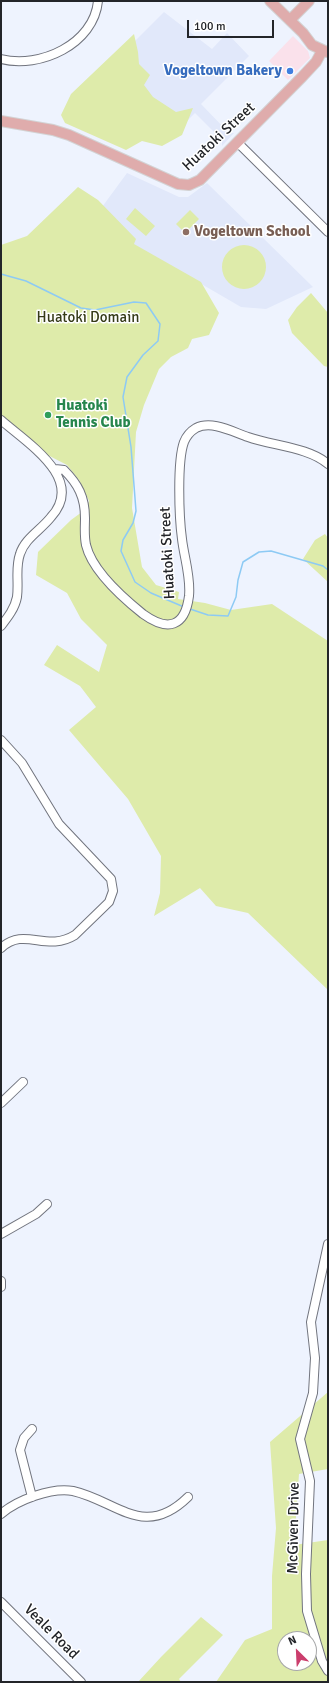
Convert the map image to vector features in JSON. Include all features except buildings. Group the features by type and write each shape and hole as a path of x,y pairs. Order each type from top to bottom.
{"main road":[{"path":"270,1 304,33 312,45 325,52"},
{"path":"290,20 309,1"},
{"name":"Huatoki Street","path":"1,121 69,134 178,184 184,186 194,184 199,181 238,143 325,52"}],"street":[{"path":"1,59 28,61 53,54 64,49 83,34 90,26 95,17 98,1"},
{"path":"238,143 328,232"},
{"name":"Huatoki Street","path":"1,420 48,461 55,469 64,470 81,492 85,508 84,534 88,553 93,562 111,584 134,606 153,620 161,623 172,624 180,620 183,616 189,595 181,529 180,479 183,448 185,441 192,431 202,426 215,426 326,460"},
{"path":"1,626 9,615 17,598 17,564 23,547 54,514 62,499 62,488 55,469"},
{"path":"1,740 22,763 59,824 104,870 111,879 113,887 109,902 69,939 54,942 18,938 11,940 1,948"},
{"path":"1,1103 23,1082"},
{"path":"1,1234 36,1214 47,1204"},
{"name":"McGiven Drive","path":"328,1244 311,1322 315,1358 313,1393 300,1438 310,1481 306,1574 307,1611 322,1661 328,1671"},
{"path":"1,1281 1,1287"},
{"path":"32,1429 24,1438 20,1450 32,1497"},
{"path":"1,1514 14,1504 32,1497 55,1491 67,1490 123,1512 146,1517 163,1513 178,1507 188,1497"},
{"name":"Veale Road","path":"2,1605 81,1682"}],"shaded area":[{"path":"164,12 212,49 227,33 249,56 201,104 229,133 234,133 222,146 222,140 195,113 179,129 110,66"},
{"path":"293,36 308,51 310,58 288,80 269,61"},
{"name":"Vogeltown School","path":"127,173 179,197 188,197 207,183 313,287 266,309 241,307 136,246 94,218"}],"green space":[{"path":"134,34 139,64 150,75 144,85 153,97 176,112 193,108 182,135 162,146 142,141 126,150 65,123 61,115 71,94"},
{"name":"Huatoki Domain","path":"78,187 98,200 136,239 134,244 201,282 219,313 209,335 192,339 188,348 171,357 159,369 144,405 136,432 132,508 142,567 156,585 179,592 178,599 205,603 231,610 272,604 328,641 328,990 248,913 216,906 200,888 154,916 160,893 161,856 128,799 69,730 96,707 80,686 44,665 57,645 99,672 107,645 81,619 67,593 36,575 38,552 71,520 86,509 89,501 79,480 67,465 36,449 1,417 1,245 27,236"},
{"path":"135,208 155,226 146,236 126,219"},
{"path":"190,210 199,219 185,233 176,224"},
{"path":"240,245 248,245 253,246 260,251 265,258 265,276 260,283 253,288 240,289 232,286 225,279 222,271 222,263 225,255 232,248"},
{"path":"311,293 328,313 328,367 324,366 292,333 288,320 297,307"},
{"path":"325,534 328,538 328,582 303,559 315,540"},
{"path":"328,1392 328,1469 299,1474 294,1545 328,1540 328,1682 216,1682 245,1640 272,1629 272,1576 276,1528 270,1442"},
{"path":"201,1617 223,1635 179,1679 181,1682 138,1682 161,1657"}],"waterway":[{"path":"1,274 26,281 81,308 95,310 134,302 146,303 160,324 158,341 143,355 127,377 123,397 131,447 136,511 133,523 123,540 121,551 135,582 151,593 184,607"},
{"path":"190,609 208,615 228,616 236,597 238,580 243,562 259,552 271,551 323,566 328,570"}],"place":[{"name":"Vogeltown Bakery","path":"290,71"},
{"name":"Vogeltown School","path":"186,232"},
{"name":"Huatoki Tennis Club","path":"48,415"}]}
